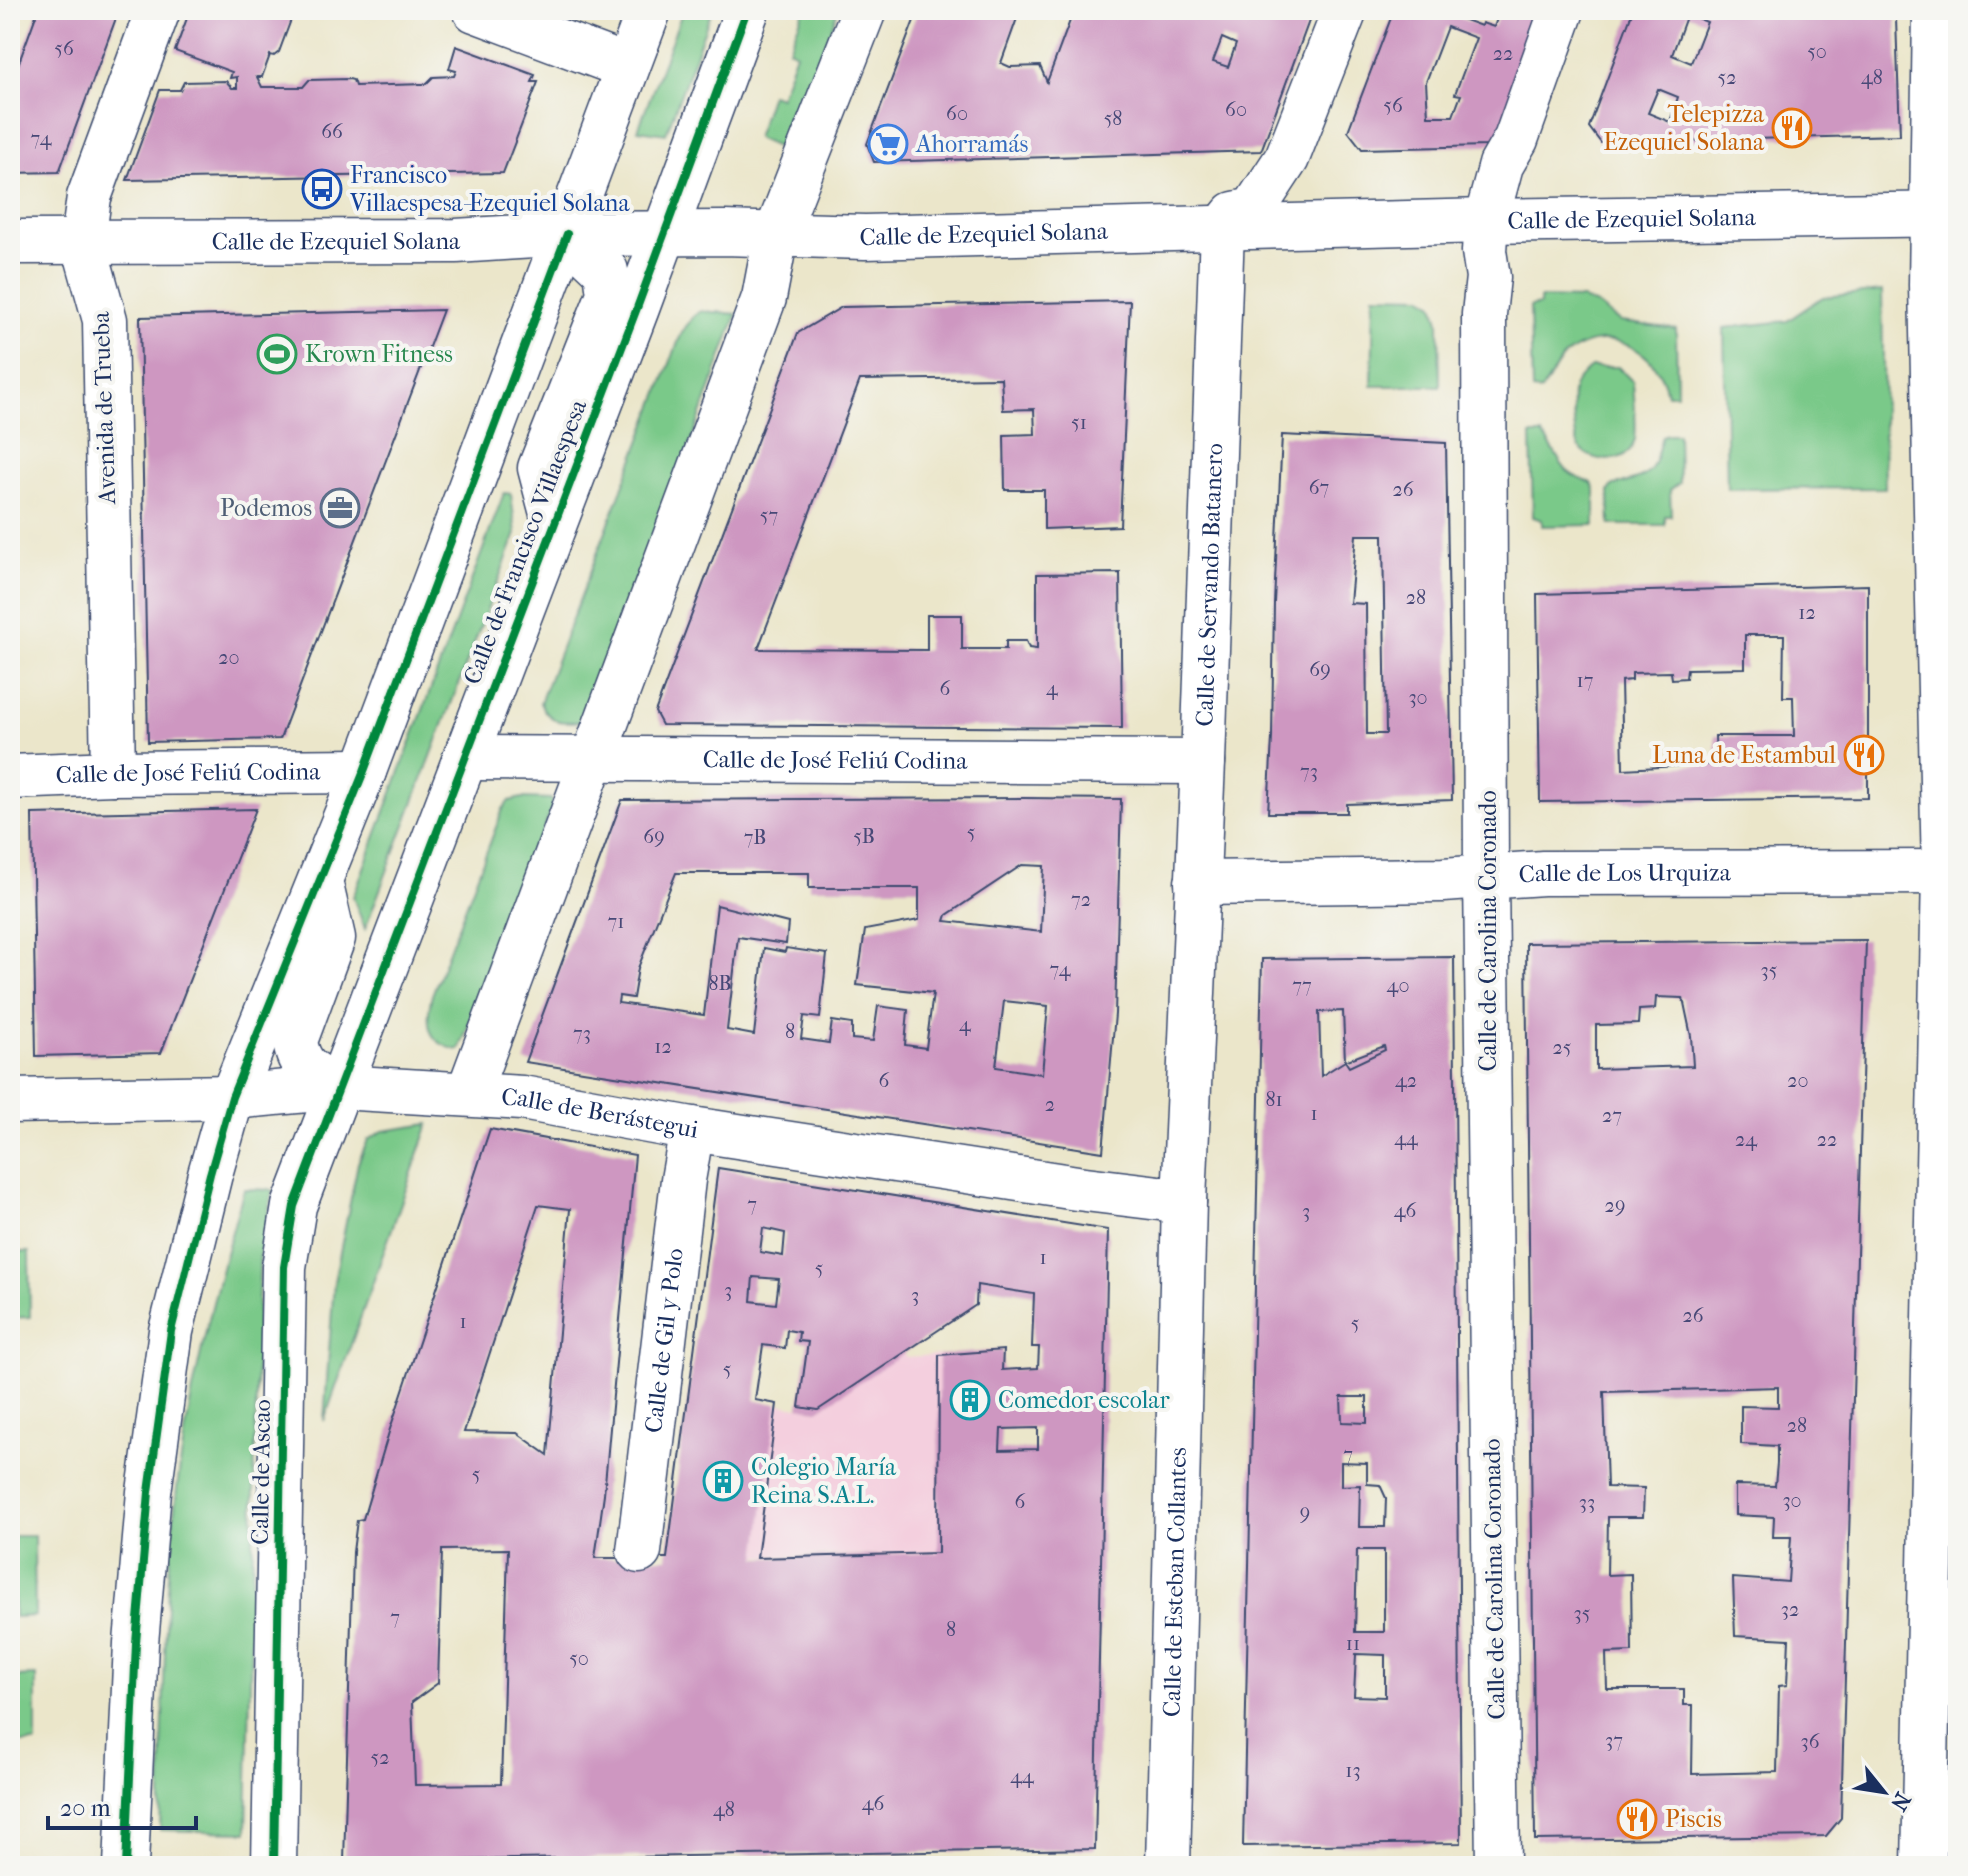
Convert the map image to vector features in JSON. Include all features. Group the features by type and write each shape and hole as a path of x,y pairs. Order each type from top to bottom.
{"street":[{"name":"Avenida de Trueba","path":"113,773 105,320 83,241 89,197 158,10"},
{"path":"475,10 627,67"},
{"path":"126,1866 139,1599 161,1395 177,1304 232,1097 364,771 649,10"},
{"name":"Calle de Francisco Villaespesa","path":"339,1087 637,308 747,10"},
{"path":"468,1094 764,298 776,235 864,10"},
{"path":"1222,229 1234,214 1253,210 1287,158 1345,10"},
{"name":"Calle de Carolina Coronado","path":"1498,1866 1486,876 1484,314 1488,277 1484,251 1486,221 1501,165 1516,139 1562,10"},
{"path":"1924,1866 1951,872 1931,285 1945,214 1935,10"},
{"name":"Calle de Ezequiel Solana","path":"10,242 456,241 567,234 865,237 1486,221 1945,214"},
{"name":"Calle de Servando Batanero","path":"1184,1201 1222,229"},
{"name":"Calle de Francisco Villaespesa","path":"554,521 540,468 609,294 606,271 567,234"},
{"name":"Calle de José Feliú Codina","path":"465,758 1203,762"},
{"name":"Calle de José Feliú Codina","path":"10,777 364,771"},
{"name":"Calle de Los Urquiza","path":"1197,883 1421,881 1559,872 1951,872"},
{"path":"320,881 333,938 295,1041 297,1058 310,1071 339,1087"},
{"name":"Calle de Berástegui","path":"10,1101 232,1097 339,1087 522,1098 692,1129 1184,1201"},
{"name":"Calle de Ascao","path":"274,1866 284,1267 294,1206 339,1087"},
{"name":"Calle de Gil y Polo","path":"639,1551 681,1195 692,1129"},
{"name":"Calle de Esteban Collantes","path":"1168,1866 1184,1201"}],"shaded area":[{"path":"903,1352 906,1357 939,1355 938,1553 667,1558 691,1390 818,1410"}],"green space":[{"path":"683,10 712,10 666,134 638,130"},
{"path":"804,10 838,10 785,151 756,138 771,94 780,97 796,53 789,49"},
{"path":"1882,291 1885,488 1727,489 1724,328 1787,321 1823,297"},
{"path":"1374,295 1421,296 1434,304 1439,322 1440,386 1372,386"},
{"path":"1540,298 1583,299 1620,322 1676,329 1677,394 1667,394 1662,378 1643,354 1630,346 1600,341 1570,352 1559,362 1540,391 1532,390 1530,307 1540,305"},
{"path":"701,311 737,314 591,721 555,720 540,703 682,332"},
{"path":"1591,367 1618,367 1633,382 1635,439 1632,448 1619,458 1593,457 1578,444 1573,392 1580,378"},
{"path":"1678,434 1679,483 1670,490 1671,516 1665,516 1665,525 1610,525 1609,492 1612,486 1636,480 1649,472 1662,436"},
{"path":"1531,435 1542,435 1571,474 1592,483 1595,490 1595,525 1542,526 1542,520 1533,517"},
{"path":"504,493 511,494 516,534 365,929 353,897"},
{"path":"551,799 552,807 459,1050 448,1047 430,1031 432,995 503,809 509,801"},
{"path":"429,1124 324,1421 334,1282 358,1163 368,1140 383,1131"},
{"path":"244,1189 273,1190 260,1251 258,1300 247,1832 160,1830 167,1606 179,1473 206,1330"},
{"path":"10,1252 29,1252 30,1317 10,1318"},
{"path":"13,1536 34,1536 35,1616 14,1617"},
{"path":"36,1676 36,1743 14,1743 14,1677"},
{"path":"160,1859 247,1864 159,1866"}],"building":[{"path":"38,10 119,10 59,172 10,173 10,87"},
{"path":"190,10 291,10 292,17 279,52 270,55 262,77 257,77 262,87 303,87 309,80 349,79 355,86 426,84 433,77 454,76 456,71 449,69 456,46 535,75 532,82 538,82 503,173 127,180 160,90 180,90 184,82 226,81 232,88 237,88 237,77 230,78 232,72 175,51"},
{"path":"918,10 1020,10 1001,63 1010,67 1040,66 1047,82 1074,10 1313,10 1261,151 874,162 867,144","holes":["1222,38 1236,44 1228,67 1213,62"]},
{"path":"1394,10 1453,10 1451,15 1481,26 1482,23 1494,27 1500,10 1552,10 1505,134 1487,146 1362,149 1348,131","holes":["1447,27 1476,38 1455,94 1461,95 1453,116 1428,116 1426,82"]},
{"path":"1633,10 1873,10 1896,19 1900,135 1601,143 1589,127","holes":["1687,14 1707,22 1691,63 1672,55","1658,89 1678,97 1670,122 1648,113"]},
{"path":"1130,301 1120,526 1044,529 1044,490 1005,490 1004,435 1035,434 1034,409 1003,410 1001,378 860,380 758,649 927,650 927,615 962,615 962,649 1006,649 1006,641 1026,641 1029,648 1037,649 1037,574 1120,573 1122,728 662,725 655,712 798,333 842,307"},
{"path":"443,310 280,739 148,742 140,317"},
{"path":"1282,435 1446,443 1452,800 1347,804 1347,813 1268,813","holes":["1356,535 1383,535 1386,734 1367,734 1366,604 1350,603"]},
{"path":"1868,585 1868,798 1540,802 1537,594","holes":["1745,635 1784,635 1783,697 1793,697 1794,736 1715,736 1716,764 1623,769 1621,681 1632,680 1632,673 1671,672 1672,679 1686,678 1687,669 1745,668"]},
{"path":"10,719 13,719 13,744 10,744"},
{"path":"1121,799 1115,1014 1103,1152 525,1062 622,800","holes":["1022,865 1044,866 1041,932 945,921 947,915","676,873 809,873 809,888 919,888 919,920 865,930 857,985 933,993 926,1048 905,1045 908,1010 878,1006 873,1041 852,1039 852,1024 832,1021 829,1043 801,1039 804,1016 820,1018 827,954 786,948 785,952 764,948 754,1035 727,1030 738,937 786,944 788,923 717,905 704,1015 618,1003 619,996 633,998 638,968","1004,1001 1048,1006 1042,1074 996,1067"]},
{"path":"256,809 161,1053 36,1056 32,814"},
{"path":"1866,940 1841,1818 1826,1836 1535,1840 1526,943","holes":["1656,997 1683,998 1693,1066 1596,1069 1596,1025 1638,1024 1639,1010 1655,1009","1778,1387 1778,1407 1741,1406 1741,1444 1777,1446 1777,1463 1775,1486 1735,1485 1735,1515 1774,1517 1773,1537 1791,1537 1788,1582 1733,1578 1735,1636 1789,1639 1787,1685 1779,1686 1777,1772 1692,1774 1693,1705 1684,1705 1684,1689 1607,1689 1606,1653 1632,1652 1631,1574 1607,1575 1608,1517 1643,1517 1644,1488 1607,1487 1604,1392"]},
{"path":"1454,957 1461,1843 1243,1846 1262,959","holes":["1343,1011 1345,1061 1321,1076 1319,1012","1384,1046 1385,1050 1349,1067 1345,1061","1341,1397 1367,1397 1367,1423 1342,1422","1341,1462 1367,1463 1367,1484 1380,1485 1386,1498 1385,1527 1359,1527 1360,1485 1341,1486","1357,1550 1384,1550 1384,1632 1355,1632","1356,1654 1385,1655 1385,1697 1354,1696"]},
{"path":"490,1129 635,1155 604,1494 595,1558 667,1558 718,1168 1108,1230 1095,1849 344,1862 353,1552 357,1520 363,1519","holes":["538,1205 570,1209 548,1455 517,1433 464,1432","763,1228 785,1233 783,1256 760,1252","753,1277 779,1279 776,1304 751,1301","977,1285 1034,1294 1032,1347 1039,1347 1038,1368 1002,1370 1003,1350 939,1355 938,1553 757,1558 777,1404 755,1400 763,1345 785,1348 787,1330 799,1332 798,1341 808,1342 799,1407 818,1410 976,1305","1038,1428 1038,1449 1000,1450 1001,1429","508,1549 501,1784 415,1785 412,1702 438,1683 442,1550"]}],"cycle path":[{"path":"274,1866 284,1267 294,1206 637,308 747,10"},
{"path":"126,1866 136,1643 149,1492 171,1331 210,1174 232,1097 364,771 567,234"}],"place":[{"name":"Telepizza Ezequiel Solana","path":"1792,128"},
{"name":"Ahorramás","path":"888,144"},
{"name":"Francisco Villaespesa-Ezequiel Solana","path":"322,189"},
{"name":"Krown Fitness","path":"277,354"},
{"name":"Podemos","path":"340,508"},
{"name":"Luna de Estambul","path":"1864,755"},
{"name":"Comedor escolar","path":"970,1400"},
{"name":"Colegio María Reina S.A.L.","path":"723,1481"},
{"name":"Piscis","path":"1637,1819"}]}
